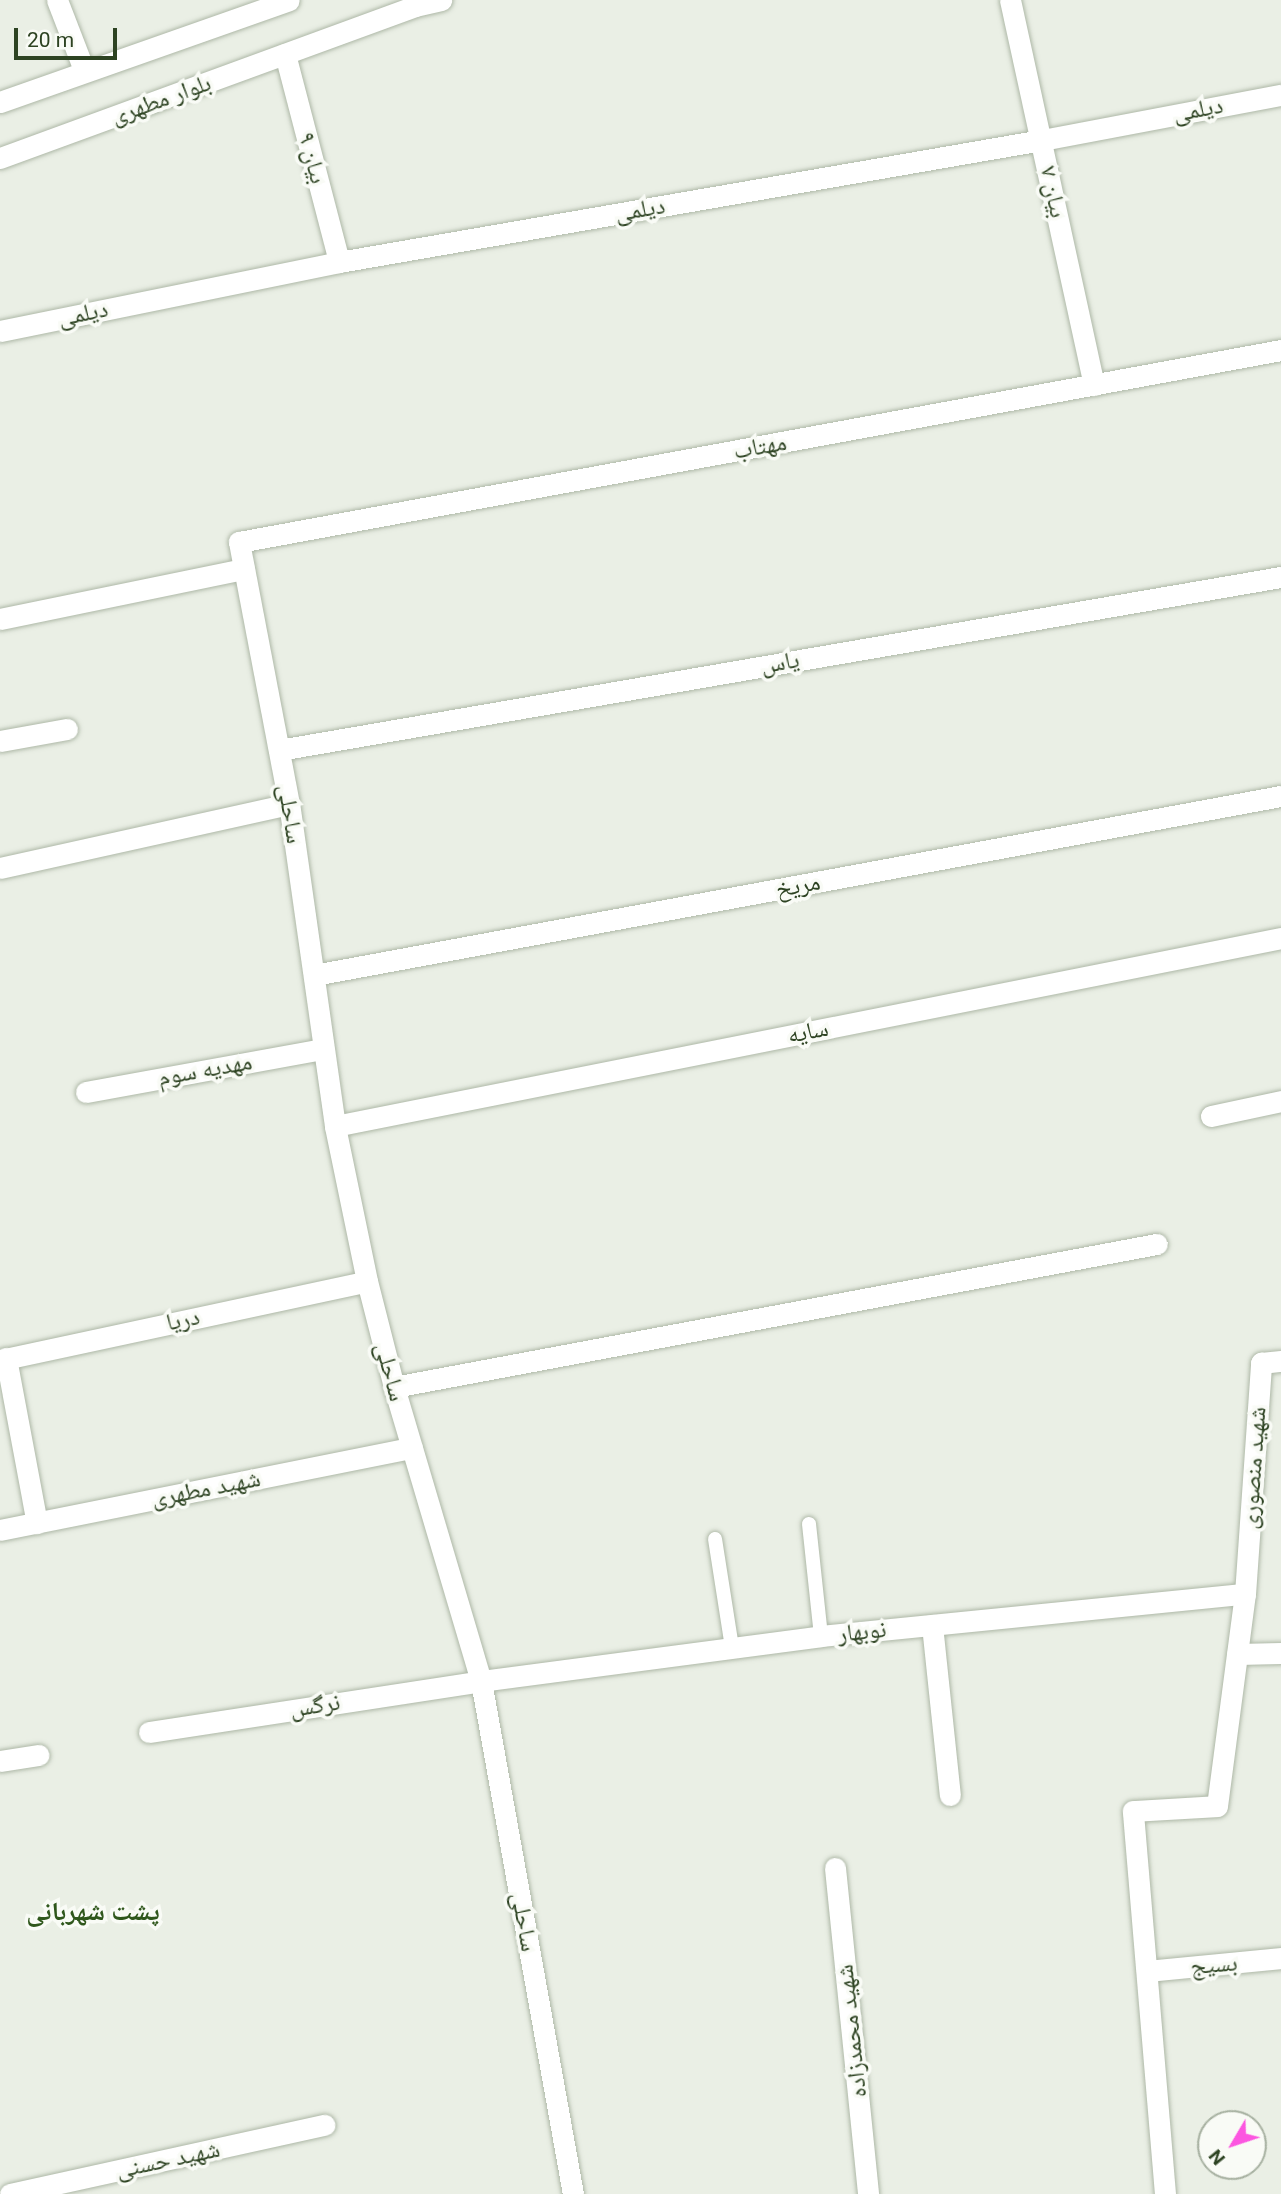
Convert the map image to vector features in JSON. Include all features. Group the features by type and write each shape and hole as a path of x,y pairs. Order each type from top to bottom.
{"street":[{"path":"57,0 84,71"},
{"path":"0,102 289,0"},
{"name":"بلوار مطهری","path":"0,158 415,6 441,0"},
{"name":"بیان ۷","path":"1010,0 1094,385"},
{"name":"بیان ۹","path":"285,54 340,262"},
{"name":"دیلمی","path":"0,331 340,262 1042,140 1281,94"},
{"name":"مهتاب","path":"239,542 1281,350"},
{"name":"ساحلی","path":"239,542 289,804 335,1126 367,1281 394,1387 481,1681 573,2194"},
{"path":"0,619 244,569"},
{"name":"یاس","path":"279,750 1281,577"},
{"path":"0,741 67,729"},
{"name":"مریخ","path":"314,975 1281,796"},
{"path":"1,861 289,804"},
{"name":"سایه","path":"335,1126 1281,938"},
{"name":"مهدیه سوم","path":"86,1092 323,1049"},
{"path":"1211,1116 1281,1101"},
{"path":"394,1387 1157,1244"},
{"name":"دریا","path":"3,1359 367,1281"},
{"path":"3,1359 37,1523"},
{"name":"شهید منصوری","path":"1245,1594 1261,1363 1281,1361"},
{"name":"شهید مطهری","path":"0,1530 412,1448"},
{"path":"1165,2194 1133,1811 1217,1806 1245,1594"},
{"name":"نوبهار","path":"481,1681 821,1636 1245,1594"},
{"path":"932,1625 950,1795"},
{"path":"1237,1654 1281,1653"},
{"name":"نرگس","path":"149,1732 481,1681"},
{"path":"0,1762 39,1755"},
{"name":"شهید محمدزاده","path":"835,1868 868,2194"},
{"name":"بسیج","path":"1147,1971 1281,1958"},
{"name":"شهید حسنی","path":"10,2194 326,2125"}],"lane":[{"path":"809,1524 821,1636"},
{"path":"716,1539 732,1648"}],"district":[{"name":"پشت شهربانی","path":"93,1912"}]}
